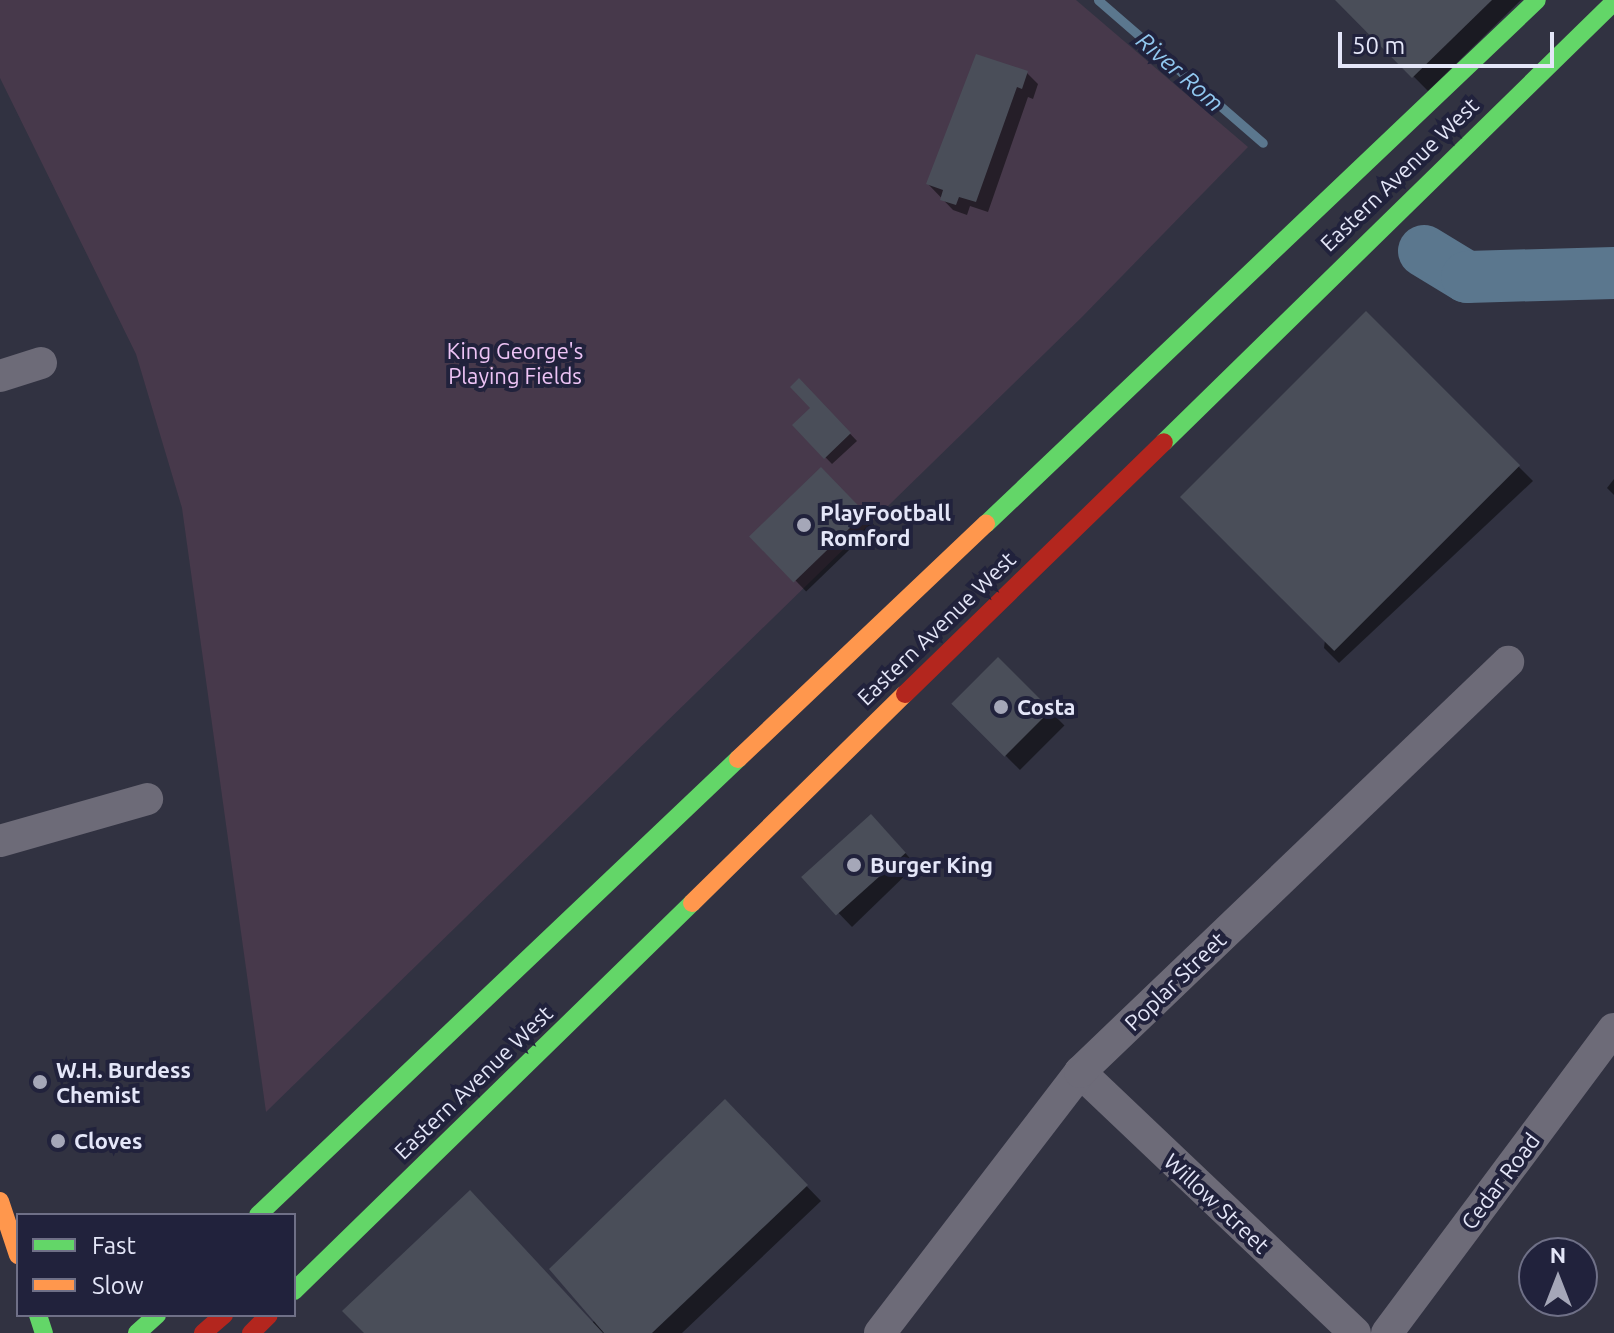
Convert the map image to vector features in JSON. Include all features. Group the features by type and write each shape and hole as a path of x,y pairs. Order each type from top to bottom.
{"main road":[{"name":"Eastern Avenue West","path":"260,1213 1537,0"},
{"name":"Eastern Avenue West","path":"296,1289 1614,2"},
{"path":"0,1201 10,1246"},
{"path":"334,1221 372,1214"},
{"path":"137,1333 155,1317"},
{"path":"203,1333 222,1317"},
{"path":"251,1333 267,1317"}],"street":[{"path":"0,376 41,363"},
{"name":"Poplar Street","path":"880,1333 1080,1072 1508,662"},
{"path":"0,841 147,799"},
{"name":"Cedar Road","path":"1387,1333 1614,1029"},
{"name":"Willow Street","path":"1080,1072 1355,1333"}],"green space":[{"name":"King George's Playing Fields","path":"0,0 1076,0 1248,147 1082,317 266,1112 182,508 136,354 0,78"}],"building":[{"path":"1335,0 1492,0 1412,78"},
{"path":"976,54 1028,71 1022,89 1017,87 976,202 959,197 956,205 940,200 943,190 926,184"},
{"path":"1366,311 1520,465 1334,651 1180,497"},
{"path":"799,378 851,433 824,459 792,425 810,408 790,387"},
{"path":"821,467 865,513 794,583 749,536"},
{"name":"Costa","path":"998,657 1051,710 1004,757 951,704"},
{"name":"Burger King","path":"871,814 906,853 836,916 801,877"},
{"path":"725,1099 808,1185 652,1333 604,1333 549,1269"},
{"path":"470,1190 603,1333 364,1333 342,1311"}],"waterway":[{"name":"River Rom","path":"1098,0 1263,143"},
{"name":"River Rom","path":"1424,251 1467,277 1614,273"}],"traffic: fast":[{"path":"986,524 1537,0"},
{"path":"1164,442 1614,2"},
{"path":"260,1213 738,759"},
{"path":"296,1289 692,903"},
{"path":"39,1317 44,1333"},
{"path":"137,1333 155,1317"}],"traffic: slow":[{"path":"738,759 986,524"},
{"path":"692,903 905,694"},
{"path":"0,1201 16,1249"}],"traffic: jam":[{"path":"905,694 1164,442"},
{"path":"203,1333 222,1317"},
{"path":"251,1333 267,1317"}],"place":[{"name":"PlayFootball Romford","path":"804,525"},
{"name":"Costa","path":"1001,707"},
{"name":"Burger King","path":"854,865"},
{"name":"W.H. Burdess Chemist","path":"40,1082"},
{"name":"Cloves","path":"58,1141"}]}
